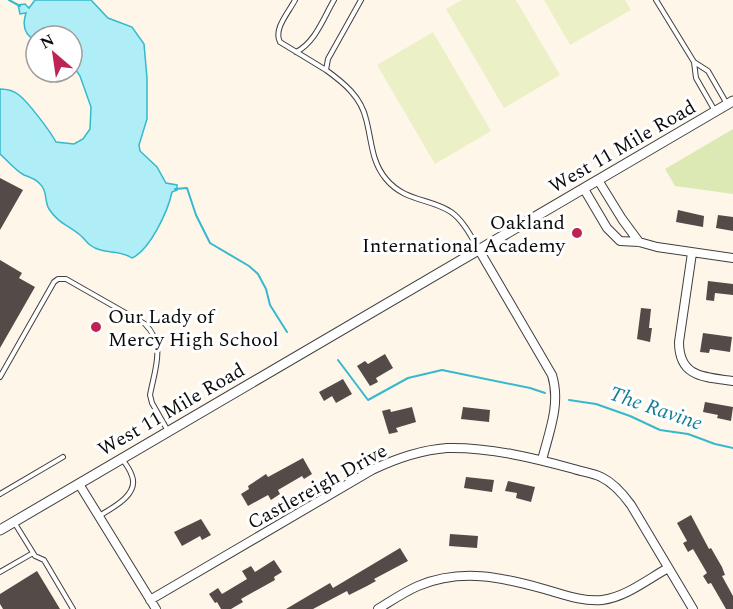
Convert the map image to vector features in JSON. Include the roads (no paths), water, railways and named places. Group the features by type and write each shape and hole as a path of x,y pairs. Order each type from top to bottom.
{"street":[{"name":"West 11 Mile Road","path":"0,530 730,103"},
{"path":"598,180 639,242"},
{"path":"584,189 608,228 620,241 639,242 692,253 733,258"},
{"path":"479,250 552,375 555,385 555,406 542,460"},
{"path":"692,253 679,354 684,363 698,376 733,381"},
{"name":"Castlereigh Drive","path":"150,600 372,470 414,453 446,448 542,460 601,477 614,486 632,505 693,609"},
{"path":"80,484 156,609"},
{"path":"378,609 416,586 453,576 474,574 507,579 578,598 602,600 627,591 668,568"}],"lane":[{"path":"295,0 278,30 277,38 343,82 362,108 373,156 394,188 408,196 453,213 479,250"},
{"path":"296,52 304,48 311,40 334,0"},
{"path":"326,70 328,59 361,0"},
{"path":"656,0 694,62 708,71 730,103"},
{"path":"694,62 693,69 696,78 715,112"},
{"path":"0,377 54,282 58,279 66,279 145,324 151,330 158,345 150,395 152,403 169,432"},
{"path":"0,494 63,457"},
{"path":"99,516 120,503 134,484 133,477 122,459"},
{"path":"14,522 35,556 44,560 74,609"},
{"path":"0,572 33,553"}],"water":[{"path":"35,0 91,0 108,18 132,27 144,44 147,119 139,145 140,151 157,167 166,183 177,185 177,190 172,192 167,209 152,239 139,254 132,258 100,250 90,245 52,214 44,190 38,182 21,173 0,154 0,89 17,93 39,117 56,142 74,144 83,139 90,129 91,107 83,84 84,24 24,24 26,13 20,14 18,5 25,4 29,8"}],"waterway":[{"path":"9,0 20,6"},
{"name":"The Ravine","path":"175,189 187,188 196,215 210,243 249,266 258,274 266,289 270,305 287,332"},
{"name":"The Ravine","path":"338,360 368,400 408,378 442,370 545,393"},
{"name":"The Ravine","path":"569,400 596,404 660,430 688,434 733,448"}],"place":[{"name":"Oakland International Academy","path":"577,233"},
{"name":"Our Lady of Mercy High School","path":"96,327"}]}
